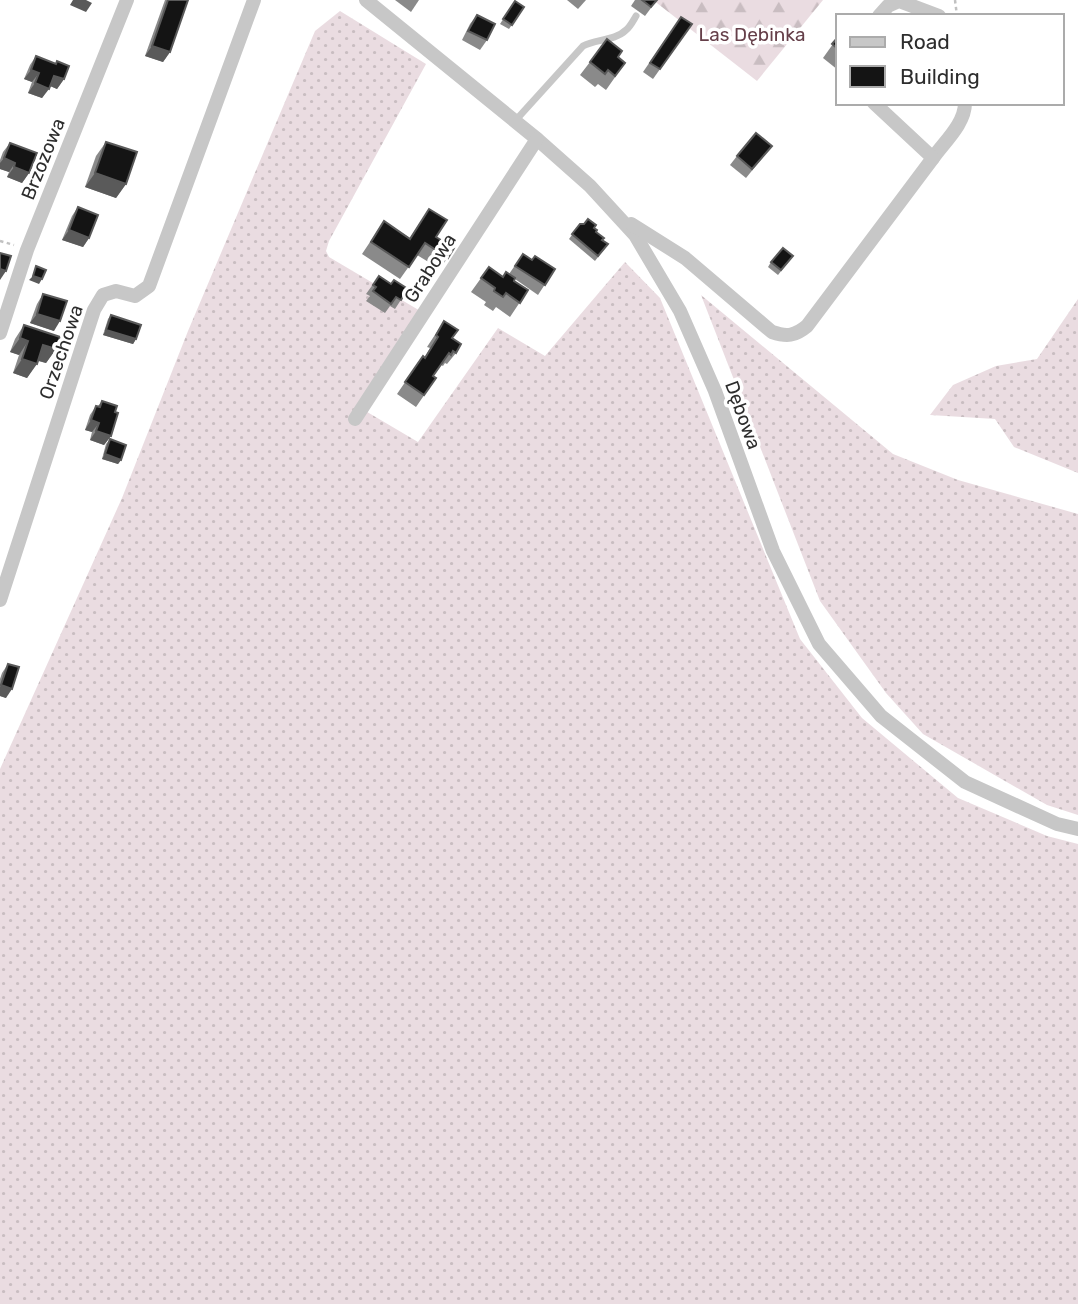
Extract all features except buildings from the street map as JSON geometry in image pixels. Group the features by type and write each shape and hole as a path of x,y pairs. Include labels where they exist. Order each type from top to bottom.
{"street":[{"name":"Brzozowa","path":"0,334 27,250 127,0"},
{"name":"Orzechowa","path":"0,600 94,310 103,295 116,291 135,296 149,286 254,0"},
{"name":"Dębowa","path":"366,0 537,139 590,186 635,235 680,311 715,391 773,551 819,644 881,716 965,782 1057,824 1078,829"},
{"path":"881,14 888,6 899,1 934,14"},
{"path":"876,105 933,158"},
{"path":"618,216 685,258 772,332 783,336 796,334 807,326 933,158 961,119 965,105"},
{"name":"Grabowa","path":"355,419 537,139"}],"lane":[{"path":"515,121 583,46 591,41 618,36 636,16"}],"green space":[{"name":"Las Dębinka","path":"653,0 823,0 757,81"},
{"path":"340,11 426,64 326,251 329,257 422,312 357,406 418,442 498,328 545,356 625,262 660,298 800,639 862,718 958,798 1047,836 1078,844 1078,1304 0,1304 0,769 122,498 188,331 315,31"},
{"path":"701,295 893,454 958,480 1078,514 1078,815 1047,805 923,734 886,693 820,601"},
{"path":"1078,299 1078,473 1014,447 995,419 930,415 953,385 996,366 1037,359"}]}
